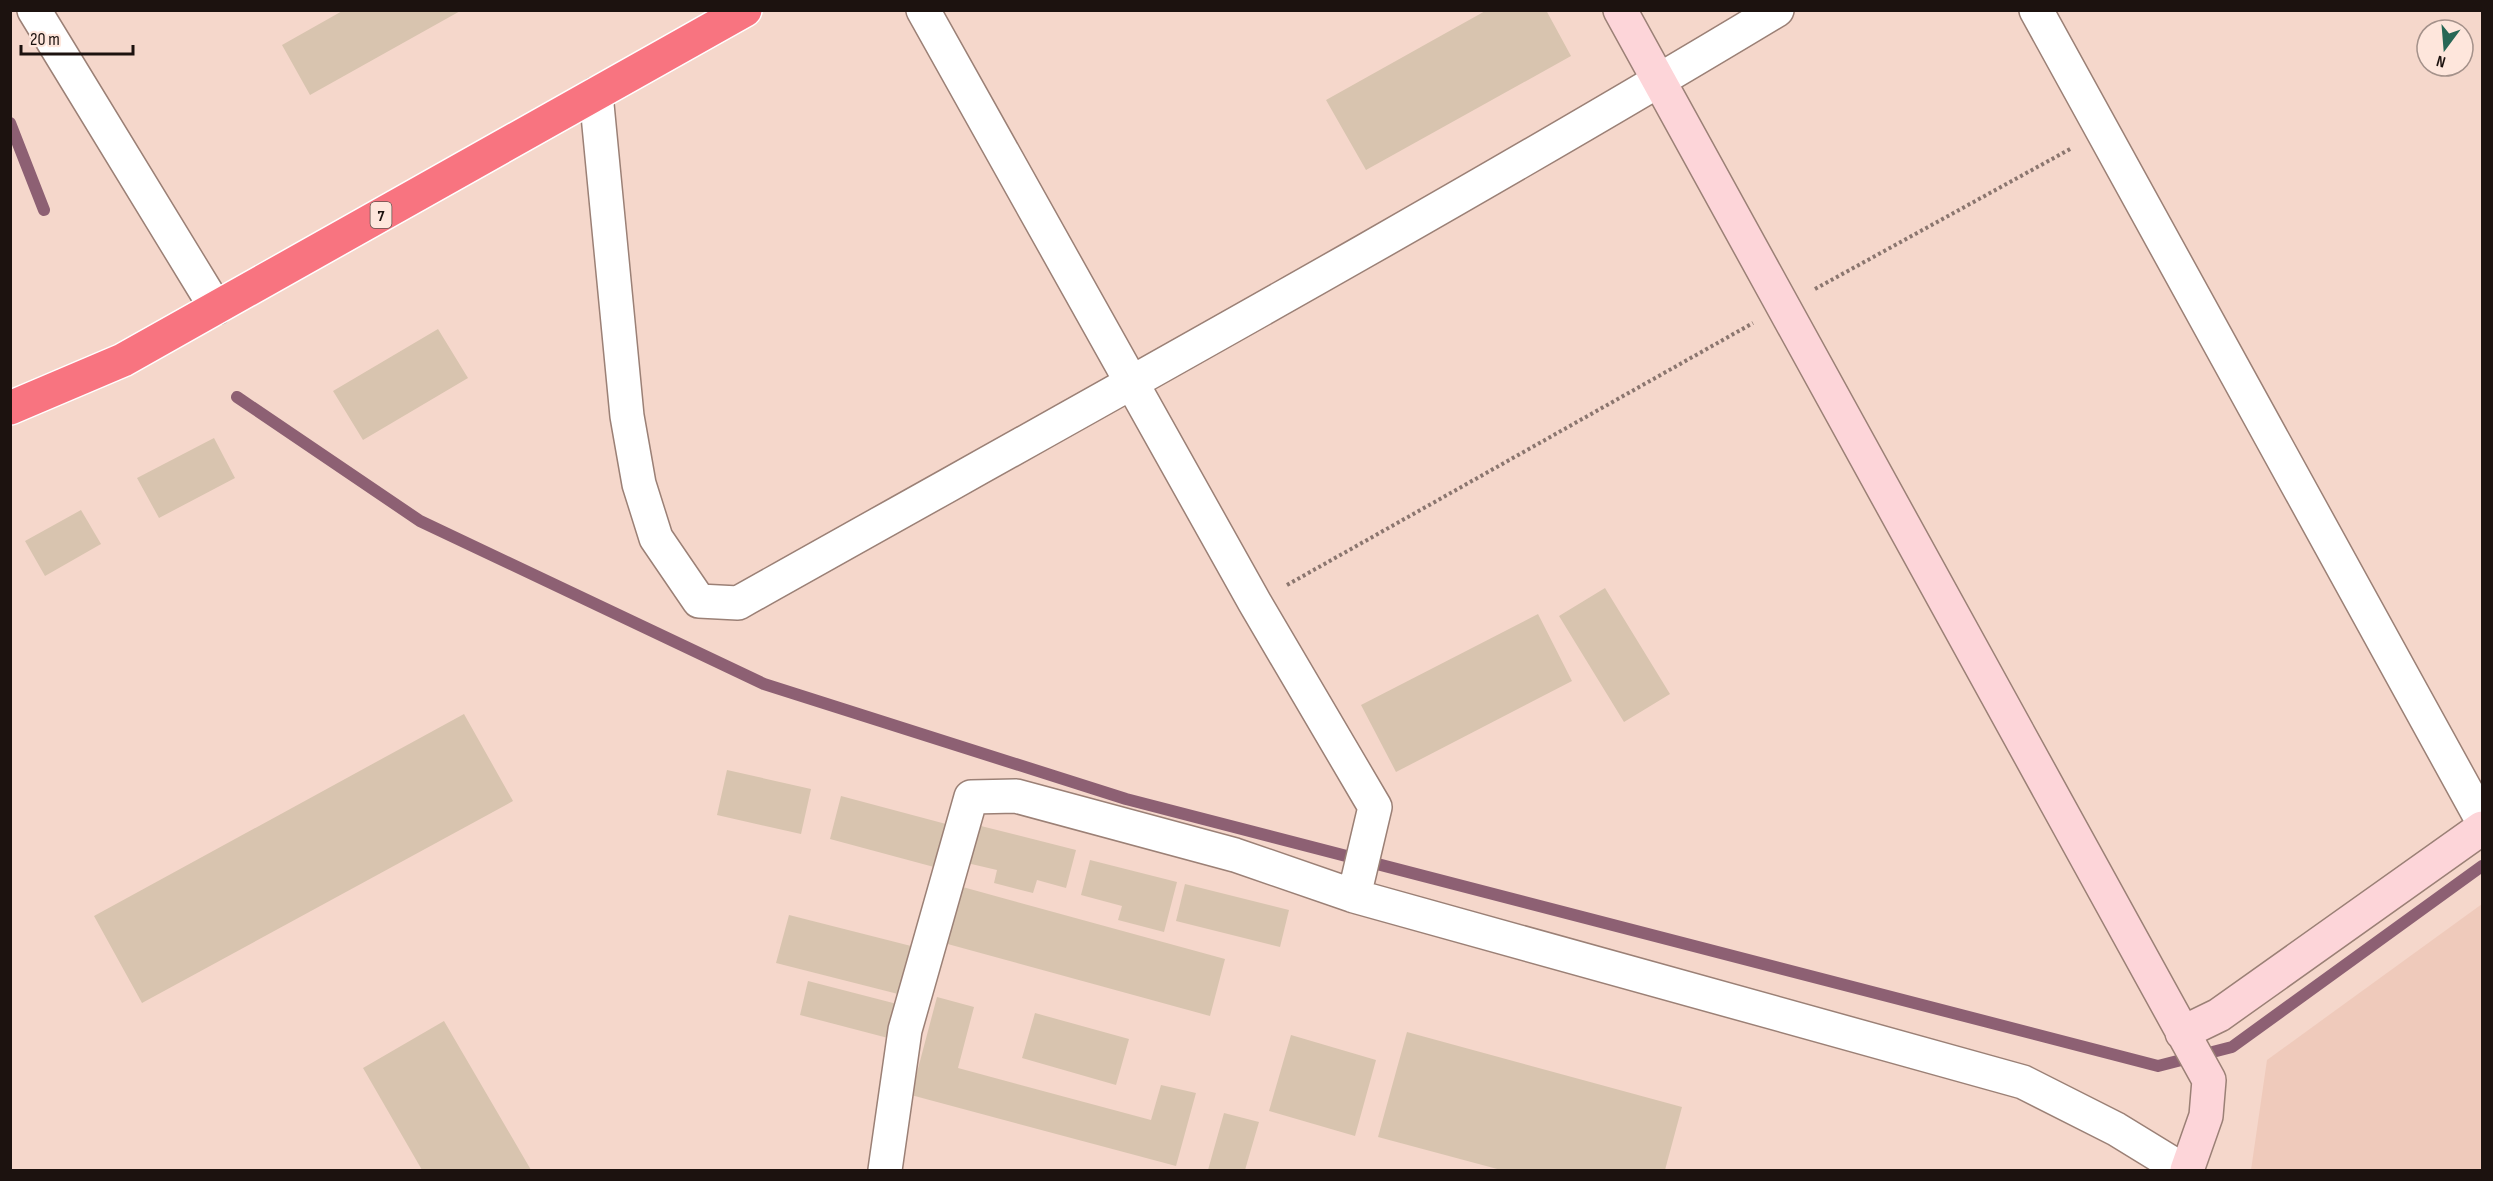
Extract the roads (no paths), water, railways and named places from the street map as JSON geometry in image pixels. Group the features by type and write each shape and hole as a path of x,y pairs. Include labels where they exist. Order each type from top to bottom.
{"highway":[{"name":"7","path":"10,408 123,360 745,10"}],"street":[{"path":"34,10 216,308"},
{"path":"923,10 1133,381 1255,603 1375,807 1354,896"},
{"path":"885,1170 905,1030 971,797 1016,796 1235,855 1354,896 2023,1082 2116,1129 2185,1170 2206,1116 2209,1080 1781,307 1620,10"},
{"path":"596,94 627,416 639,484 656,538 699,601 738,603 1659,81 1777,10"},
{"path":"2036,10 2482,820"},
{"path":"2185,1038 2482,828"}],"waterway":[{"path":"10,123 44,210"},
{"path":"237,397 420,521 764,684 1126,799 2158,1066 2232,1047 2482,866"}]}
